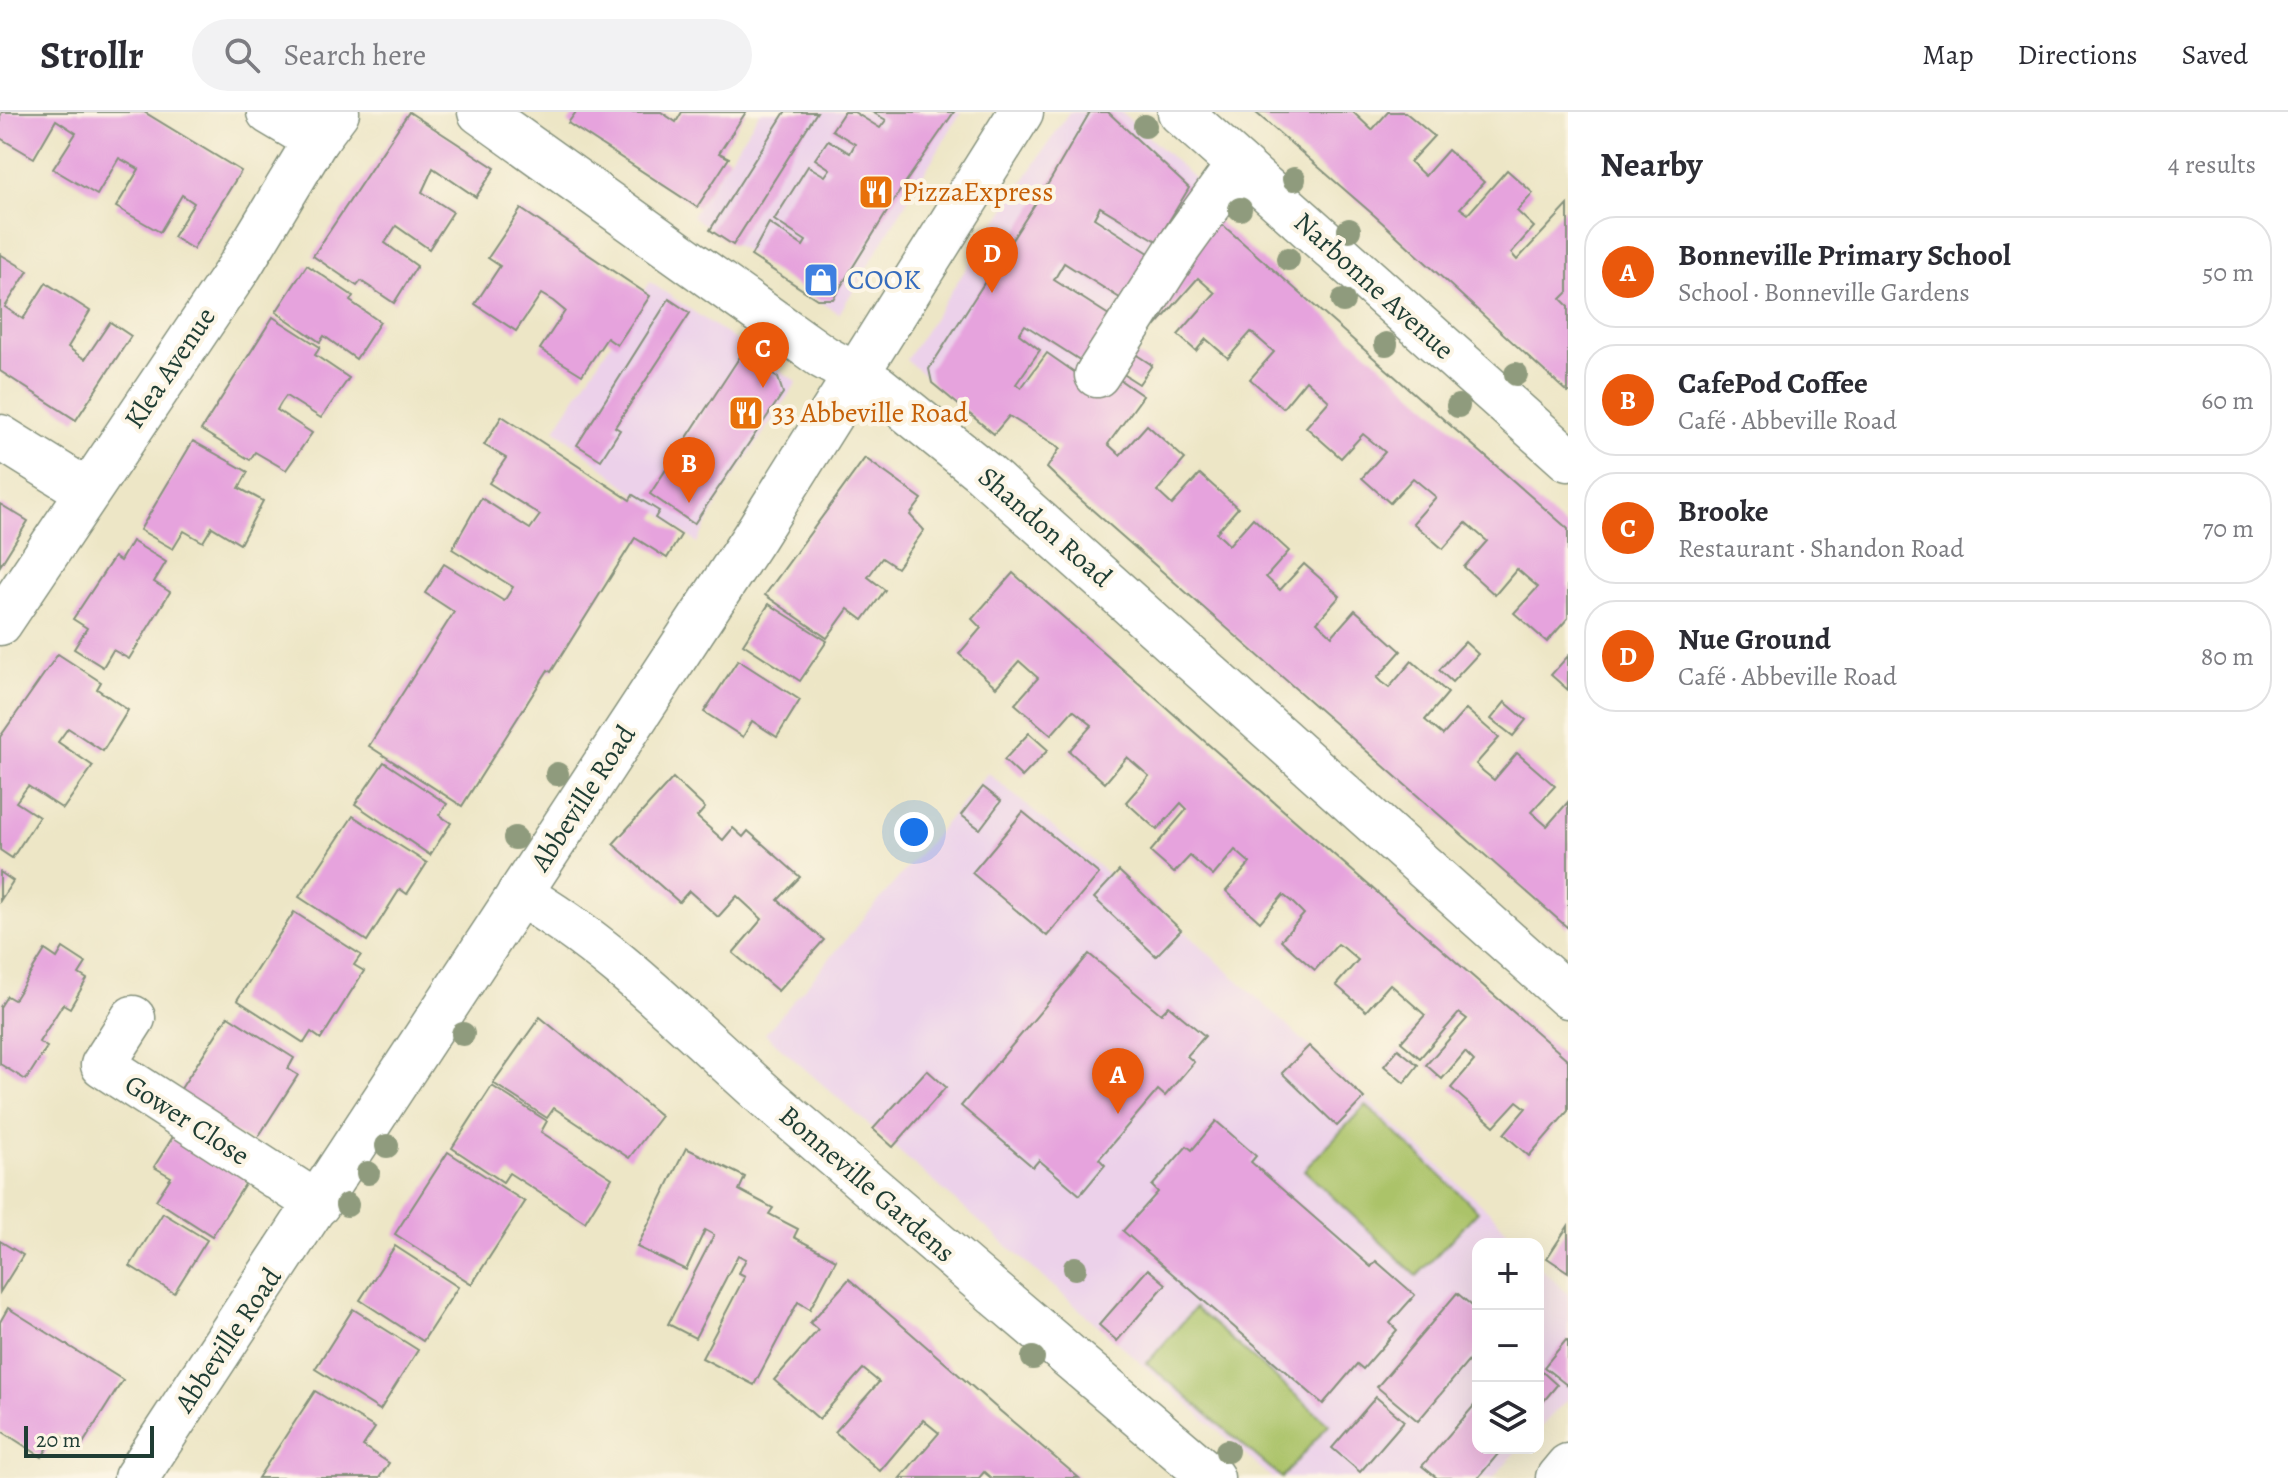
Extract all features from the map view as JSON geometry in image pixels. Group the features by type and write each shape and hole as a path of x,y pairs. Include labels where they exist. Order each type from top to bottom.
{"street":[{"path":"269,112 326,126"},
{"name":"Shandon Road","path":"480,112 823,357 857,374 944,439 1568,996"},
{"name":"Abbeville Road","path":"136,1478 754,537 1021,112"},
{"name":"Narbonne Avenue","path":"1180,112 1568,459"},
{"name":"Klea Avenue","path":"0,623 240,266 326,126"},
{"path":"1097,375 1179,247 1238,165"},
{"path":"0,437 87,491"},
{"name":"Bonneville Gardens","path":"519,894 540,906 618,965 814,1138 1212,1478"},
{"name":"Gower Close","path":"133,1018 103,1065 318,1204"},
{"path":"1558,1478 1568,1466"}],"shaded area":[{"path":"760,112 961,112 839,314 692,216"},
{"path":"1069,112 1121,112 1226,207 1099,389 1040,350 1020,378 1025,383 1009,416 994,434 906,360"},
{"path":"650,282 797,382 723,494 697,543 555,429"},
{"path":"988,773 1112,877 1119,871 1495,1217 1513,1238 1472,1238 1472,1454 1514,1454 1493,1478 1272,1478 765,1034"},
{"path":"1544,1272 1568,1294 1568,1398 1544,1424"}],"green space":[{"path":"1366,1105 1478,1211 1417,1276 1304,1170"},
{"path":"1195,1308 1329,1424 1282,1478 1147,1363"}],"building":[{"path":"2,112 144,112 241,171 193,249 173,237 194,203 182,195 160,232 116,207 139,169 119,158 97,195 53,169 76,133 56,120 34,158 0,138"},
{"path":"409,112 495,168 476,197 433,168 422,192 453,212 429,249 396,226 385,243 417,266 394,303 361,281 357,286 313,256"},
{"path":"576,112 661,112 676,122 682,112 746,112 719,153 729,158 697,207 568,123"},
{"path":"785,112 817,112 733,245 710,230"},
{"path":"844,112 854,112 880,128 886,120 872,112 954,112 903,186 833,299 817,299 751,256 769,223 803,246 806,241 774,220 808,166 825,176 830,169 815,159 828,140 850,153 855,144 832,130"},
{"path":"1090,112 1108,112 1189,188 1157,241 1100,207 1094,218 1163,262 1134,307 1064,263 1054,280 1123,324 1094,369 1025,325 1019,334 1040,350 1016,384 1021,388 1047,353 1099,389 1110,373 1143,396 1108,444 1120,455 1147,425 1185,459 1157,491 1172,505 1200,474 1238,508 1216,533 1229,545 1253,518 1289,551 1266,577 1280,590 1304,564 1340,596 1317,622 1332,636 1355,610 1401,651 1377,678 1381,682 1389,688 1412,661 1448,693 1425,720 1443,735 1466,709 1499,738 1476,764 1483,771 1494,780 1517,753 1555,786 1531,812 1547,826 1568,802 1568,928 1073,493 1047,468 1060,448 1009,416 994,434 932,383 929,369 1051,179"},
{"path":"1255,112 1353,112 1372,130 1388,112 1405,112 1434,136 1410,162 1425,176 1448,150 1484,182 1460,208 1468,214 1507,170 1533,193 1517,211 1534,227 1511,253 1517,260 1568,205 1568,292 1561,299 1568,306 1568,393 1375,216"},
{"path":"521,209 650,296 617,345 607,338 582,375 540,349 565,311 553,301 541,294 516,331 475,304 500,266 488,258"},
{"path":"1217,220 1568,529 1568,618 1547,642 1514,613 1538,587 1517,569 1495,595 1464,567 1487,541 1466,523 1443,549 1413,523 1436,497 1413,478 1390,503 1362,478 1385,452 1363,434 1341,458 1306,427 1329,401 1306,380 1283,408 1250,379 1274,352 1251,332 1228,358 1206,339 1196,351 1178,335 1215,293 1198,278 1156,326 1143,312"},
{"path":"0,254 28,271 5,307 23,319 46,283 90,311 68,347 77,354 85,359 110,322 131,336 76,420 0,371"},
{"path":"307,265 353,296 350,301 380,322 356,359 324,336 320,342 276,312"},
{"path":"669,299 690,313 615,427 620,430 601,460 577,445"},
{"path":"273,317 320,347 315,355 349,378 321,418 286,396 281,403 277,410 312,433 286,470 255,452 250,460 201,430"},
{"path":"1126,348 1152,365 1139,384 1114,368"},
{"path":"741,355 778,378 783,393 694,524 650,494"},
{"path":"502,416 630,500 633,495 659,511 655,518 681,535 667,558 635,538 462,806 369,746 454,612 425,593 444,564 504,601 513,587 452,549 481,498 530,529 540,515 489,483 506,458 484,445"},
{"path":"193,441 248,472 239,488 263,501 240,544 212,527 203,542 184,531 173,549 140,530"},
{"path":"865,458 922,499 910,515 924,530 897,568 882,558 868,577 885,590 863,620 848,609 827,638 765,595"},
{"path":"0,504 28,521 0,566"},
{"path":"132,541 166,562 154,582 170,592 129,659 113,650 103,667 74,649 87,628 73,619 114,557 120,561"},
{"path":"1013,573 1568,1060 1568,1111 1529,1156 1504,1134 1526,1108 1517,1101 1494,1126 1451,1088 1474,1061 1465,1052 1442,1079 1426,1065 1467,1019 1459,1013 1420,1058 1401,1042 1425,1015 1390,984 1366,1011 1336,985 1358,960 1344,948 1338,944 1315,970 1295,953 1281,940 1304,914 1292,902 1283,895 1260,922 1226,891 1250,863 1235,850 1213,876 1190,856 1174,873 1150,852 1187,809 1181,803 1157,830 1126,802 1149,776 1127,757 1105,783 1069,751 1092,725 1073,710 1051,735 1015,704 1038,678 1019,661 996,687 959,654 981,628 972,619"},
{"path":"769,604 827,641 800,681 743,644"},
{"path":"1465,642 1478,654 1452,682 1439,670"},
{"path":"58,654 101,682 97,689 128,710 103,751 68,728 58,742 93,766 63,809 28,786 16,802 39,817 12,858 0,850 0,737"},
{"path":"1568,656 1568,690 1551,675"},
{"path":"738,660 800,700 777,737 752,721 743,737 704,712"},
{"path":"1505,702 1526,720 1513,736 1491,719"},
{"path":"1029,733 1048,750 1022,777 1004,760"},
{"path":"384,762 447,804 439,815 451,823 430,855 355,804"},
{"path":"673,778 705,808 697,817 723,840 733,828 743,837 748,831 800,877 778,900 824,940 778,991 733,953 762,919 737,896 718,917 689,891 679,902 613,844"},
{"path":"983,787 1001,801 980,829 961,815"},
{"path":"1023,812 1099,874 1047,936 972,873"},
{"path":"353,816 427,863 407,894 400,889 367,941 299,897"},
{"path":"1119,871 1181,930 1156,956 1094,898"},
{"path":"0,872 13,881 0,901"},
{"path":"294,912 361,955 354,965 364,971 321,1039 311,1032 304,1043 237,1000"},
{"path":"63,948 86,963 79,974 87,979 70,1008 63,1004 39,1042 47,1047 26,1080 0,1064 0,1007 7,996 14,1000 45,950 57,958"},
{"path":"1089,954 1161,1014 1169,1006 1205,1036 1187,1056 1194,1062 1165,1096 1158,1090 1099,1159 1105,1165 1080,1195 1039,1160 1033,1167 961,1106"},
{"path":"228,1016 294,1058 288,1069 298,1075 255,1142 171,1104"},
{"path":"540,1017 661,1116 629,1158 554,1108 547,1118 493,1083"},
{"path":"1309,1046 1364,1098 1337,1126 1282,1073"},
{"path":"1398,1049 1418,1065 1404,1083 1384,1066"},
{"path":"927,1070 946,1087 893,1147 873,1129"},
{"path":"492,1086 547,1121 541,1132 612,1178 585,1222 509,1173 503,1182 452,1148"},
{"path":"1216,1121 1256,1156 1251,1162 1371,1267 1376,1261 1415,1295 1390,1323 1397,1330 1363,1369 1357,1364 1323,1404 1123,1231 1158,1192 1152,1186 1187,1146 1192,1150"},
{"path":"176,1132 249,1178 212,1236 156,1200 171,1177 154,1167"},
{"path":"686,1148 745,1177 739,1190 773,1208 769,1214 798,1229 794,1237 836,1260 810,1309 798,1302 754,1385 702,1358 745,1276 739,1273 746,1259 738,1255 695,1338 668,1324 714,1235 705,1230 686,1270 637,1247"},
{"path":"448,1152 525,1202 472,1284 395,1234"},
{"path":"163,1213 207,1240 174,1293 130,1266"},
{"path":"1568,1226 1568,1272 1547,1258"},
{"path":"0,1241 23,1255 0,1292"},
{"path":"395,1246 458,1287 423,1341 360,1300"},
{"path":"1148,1269 1166,1284 1117,1341 1099,1325"},
{"path":"849,1279 1079,1478 991,1478 984,1472 979,1478 900,1478 939,1433 923,1420 880,1471 835,1432 879,1382 863,1369 819,1419 774,1380 818,1330 810,1323"},
{"path":"1457,1293 1472,1306 1472,1357 1418,1421 1377,1387"},
{"path":"8,1308 123,1380 80,1448 57,1433 42,1457 0,1430 0,1322"},
{"path":"353,1309 418,1350 380,1410 315,1369"},
{"path":"1566,1340 1568,1341 1568,1386 1544,1367"},
{"path":"1544,1373 1557,1385 1544,1401"},
{"path":"315,1391 375,1428 363,1446 389,1463 379,1478 258,1478"},
{"path":"1376,1397 1404,1421 1360,1472 1332,1448"},
{"path":"1472,1408 1472,1454 1498,1454 1478,1478 1437,1478 1422,1466"}],"place":[{"name":"PizzaExpress","path":"876,192"},
{"name":"COOK","path":"821,280"},
{"name":"Nue Ground","path":"992,293"},
{"name":"Brooke","path":"763,388"},
{"name":"33 Abbeville Road","path":"746,413"},
{"name":"CafePod Coffee","path":"689,503"},
{"name":"Bonneville Primary School","path":"1118,1114"}]}
